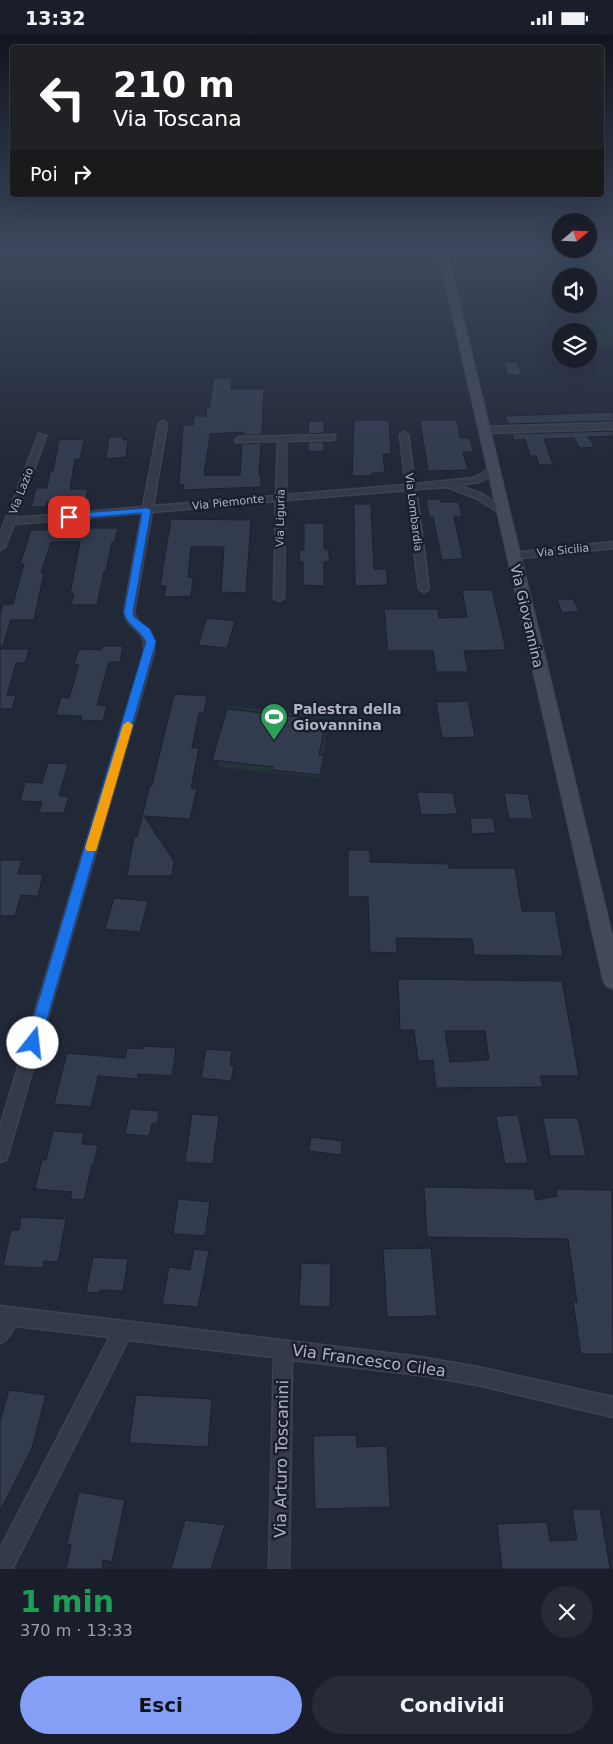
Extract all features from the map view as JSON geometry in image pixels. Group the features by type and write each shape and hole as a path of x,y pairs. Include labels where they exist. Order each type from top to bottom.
{"street":[{"name":"Via Giovannina","path":"459,323 609,952 613,980"},
{"path":"0,1155 150,652 151,638 146,631 132,621 129,612 163,424"},
{"path":"484,430 613,426"},
{"name":"Via Lazio","path":"0,547 42,435"},
{"name":"Via Lombardia","path":"404,435 424,589"},
{"path":"239,440 332,437"},
{"name":"Via Liguria","path":"279,598 282,439"},
{"name":"Via Piemonte","path":"10,521 446,484 469,481 483,477 493,471"},
{"name":"Via Piemonte","path":"469,481 497,488"},
{"name":"Via Piemonte","path":"446,484 469,491 503,511"},
{"name":"Via Piemonte","path":"469,491 485,492 497,488"},
{"name":"Via Sicilia","path":"513,555 613,545"},
{"name":"Via Francesco Cilea","path":"0,1334 5,1316 283,1349 420,1366 478,1376 613,1407"},
{"path":"1,1569 123,1331"},
{"name":"Via Arturo Toscanini","path":"279,1569 283,1349"}],"shaded area":[{"path":"579,323 613,323 613,345 597,346 597,323"},
{"name":"Palestra della Giovannina","path":"227,706 329,715 321,778 218,767"}],"building":[{"path":"504,362 518,362 521,375 507,375"},
{"path":"214,378 232,378 231,389 264,389 262,431 261,435 243,435 243,432 210,434 204,475 240,475 242,444 261,443 259,475 261,475 261,487 183,490 184,485 179,485 183,425 193,425 194,416 206,416"},
{"path":"613,412 613,421 508,424 505,416"},
{"path":"354,420 389,420 391,454 383,454 385,473 372,473 372,476 352,476"},
{"path":"420,420 457,420 460,438 470,438 473,452 463,452 468,470 428,471"},
{"path":"309,421 324,421 324,433 308,434"},
{"path":"613,431 613,436 588,437 595,447 580,448 574,438 544,439 553,465 539,465 536,456 530,456 525,439 514,440 512,434"},
{"path":"109,437 123,437 123,440 128,440 126,457 106,459"},
{"path":"84,439 80,459 75,459 70,489 88,489 85,502 47,502 46,507 31,507 36,488 47,488 50,471 53,471 59,440"},
{"path":"308,442 324,442 324,452 308,451"},
{"path":"426,499 440,499 440,502 459,502 462,517 454,517 463,559 442,560 433,517 429,517"},
{"path":"354,504 371,504 374,569 386,569 388,585 355,586"},
{"path":"171,519 251,520 246,593 221,592 224,547 191,547 188,577 193,577 191,596 164,597 166,586 160,586"},
{"path":"304,523 324,523 324,549 328,549 330,561 324,562 324,586 303,585 303,562 300,562 299,550 304,550"},
{"path":"71,528 118,528 115,542 112,542 106,571 104,571 97,605 71,605 74,594 70,594 80,542 51,542 41,573 44,573 34,620 11,620 3,646 0,646 0,614 3,604 13,604 24,564 20,564 31,530 71,530"},
{"path":"462,590 492,590 506,650 464,651 468,672 436,672 433,651 388,651 384,609 438,609 439,618 467,617"},
{"path":"557,599 573,599 579,611 562,613"},
{"path":"207,618 235,621 227,648 198,645"},
{"path":"102,646 123,646 120,662 109,662 97,705 107,706 103,721 80,720 82,716 56,715 61,697 69,698 79,665 74,665 79,649 101,650"},
{"path":"0,649 29,649 25,663 16,663 7,695 16,695 12,709 0,709"},
{"path":"174,694 207,696 204,713 199,713 192,748 199,748 191,788 197,788 190,819 144,816 174,861 172,876 127,876 134,837 137,837 150,785 152,785"},
{"path":"468,701 475,737 442,738 436,702"},
{"name":"Palestra della Giovannina","path":"227,709 326,720 319,755 324,756 320,775 272,770 273,767 212,760"},
{"path":"48,763 68,764 59,796 69,796 64,813 39,813 42,802 20,801 25,782 42,783"},
{"path":"417,792 453,793 457,814 421,815"},
{"path":"504,793 528,794 533,819 509,819"},
{"path":"470,818 493,818 496,833 472,834"},
{"path":"348,850 370,850 370,862 448,864 449,868 515,868 522,911 555,911 563,956 474,955 472,939 396,938 397,953 370,952 368,897 348,897"},
{"path":"0,860 22,860 18,874 43,874 38,896 21,895 15,916 0,916"},
{"path":"114,898 148,901 140,932 105,929"},
{"path":"398,979 562,981 579,1076 540,1076 543,1087 436,1088 433,1060 418,1061 414,1030 400,1030","holes":["445,1031 485,1031 489,1060 450,1062"]},
{"path":"144,1046 176,1048 172,1076 138,1074 138,1079 98,1076 91,1107 54,1104 67,1053 125,1058 127,1048 143,1049"},
{"path":"206,1049 232,1051 230,1065 234,1066 231,1081 201,1078"},
{"path":"130,1109 159,1111 157,1124 152,1124 149,1136 125,1134"},
{"path":"192,1114 219,1116 213,1164 185,1162"},
{"path":"518,1115 528,1163 505,1164 496,1116"},
{"path":"543,1118 578,1118 586,1156 550,1156"},
{"path":"53,1131 84,1133 82,1144 98,1145 84,1200 70,1199 72,1192 35,1189 42,1160 46,1160"},
{"path":"311,1137 342,1141 341,1155 309,1151"},
{"path":"424,1187 534,1189 536,1200 557,1196 556,1189 612,1190 613,1354 581,1354 573,1302 577,1302 568,1239 427,1237"},
{"path":"178,1199 210,1202 205,1236 173,1234"},
{"path":"21,1217 66,1219 58,1262 44,1261 43,1268 3,1266 11,1230 19,1230"},
{"path":"431,1248 437,1316 387,1317 383,1249"},
{"path":"194,1249 209,1251 198,1307 162,1304 169,1267 190,1270"},
{"path":"93,1257 128,1259 123,1291 100,1290 99,1293 86,1292"},
{"path":"301,1263 331,1264 330,1307 299,1306"},
{"path":"9,1390 46,1395 32,1448 0,1511 0,1421"},
{"path":"136,1395 212,1399 208,1447 129,1443"},
{"path":"356,1435 357,1447 387,1446 390,1507 315,1509 313,1436"},
{"path":"79,1492 125,1500 112,1562 103,1560 102,1569 66,1569 71,1545 67,1544"},
{"path":"572,1509 600,1509 610,1569 502,1569 497,1524 547,1522 550,1541 577,1540"},
{"path":"185,1520 225,1525 211,1569 171,1569"}],"slow traffic":[{"path":"91,848 128,725"}],"place":[{"name":"Palestra della Giovannina","path":"274,741"}],"route":[{"path":"33,1043 150,652 151,642 151,638 146,631 136,625 129,615 147,510 69,517"}]}
